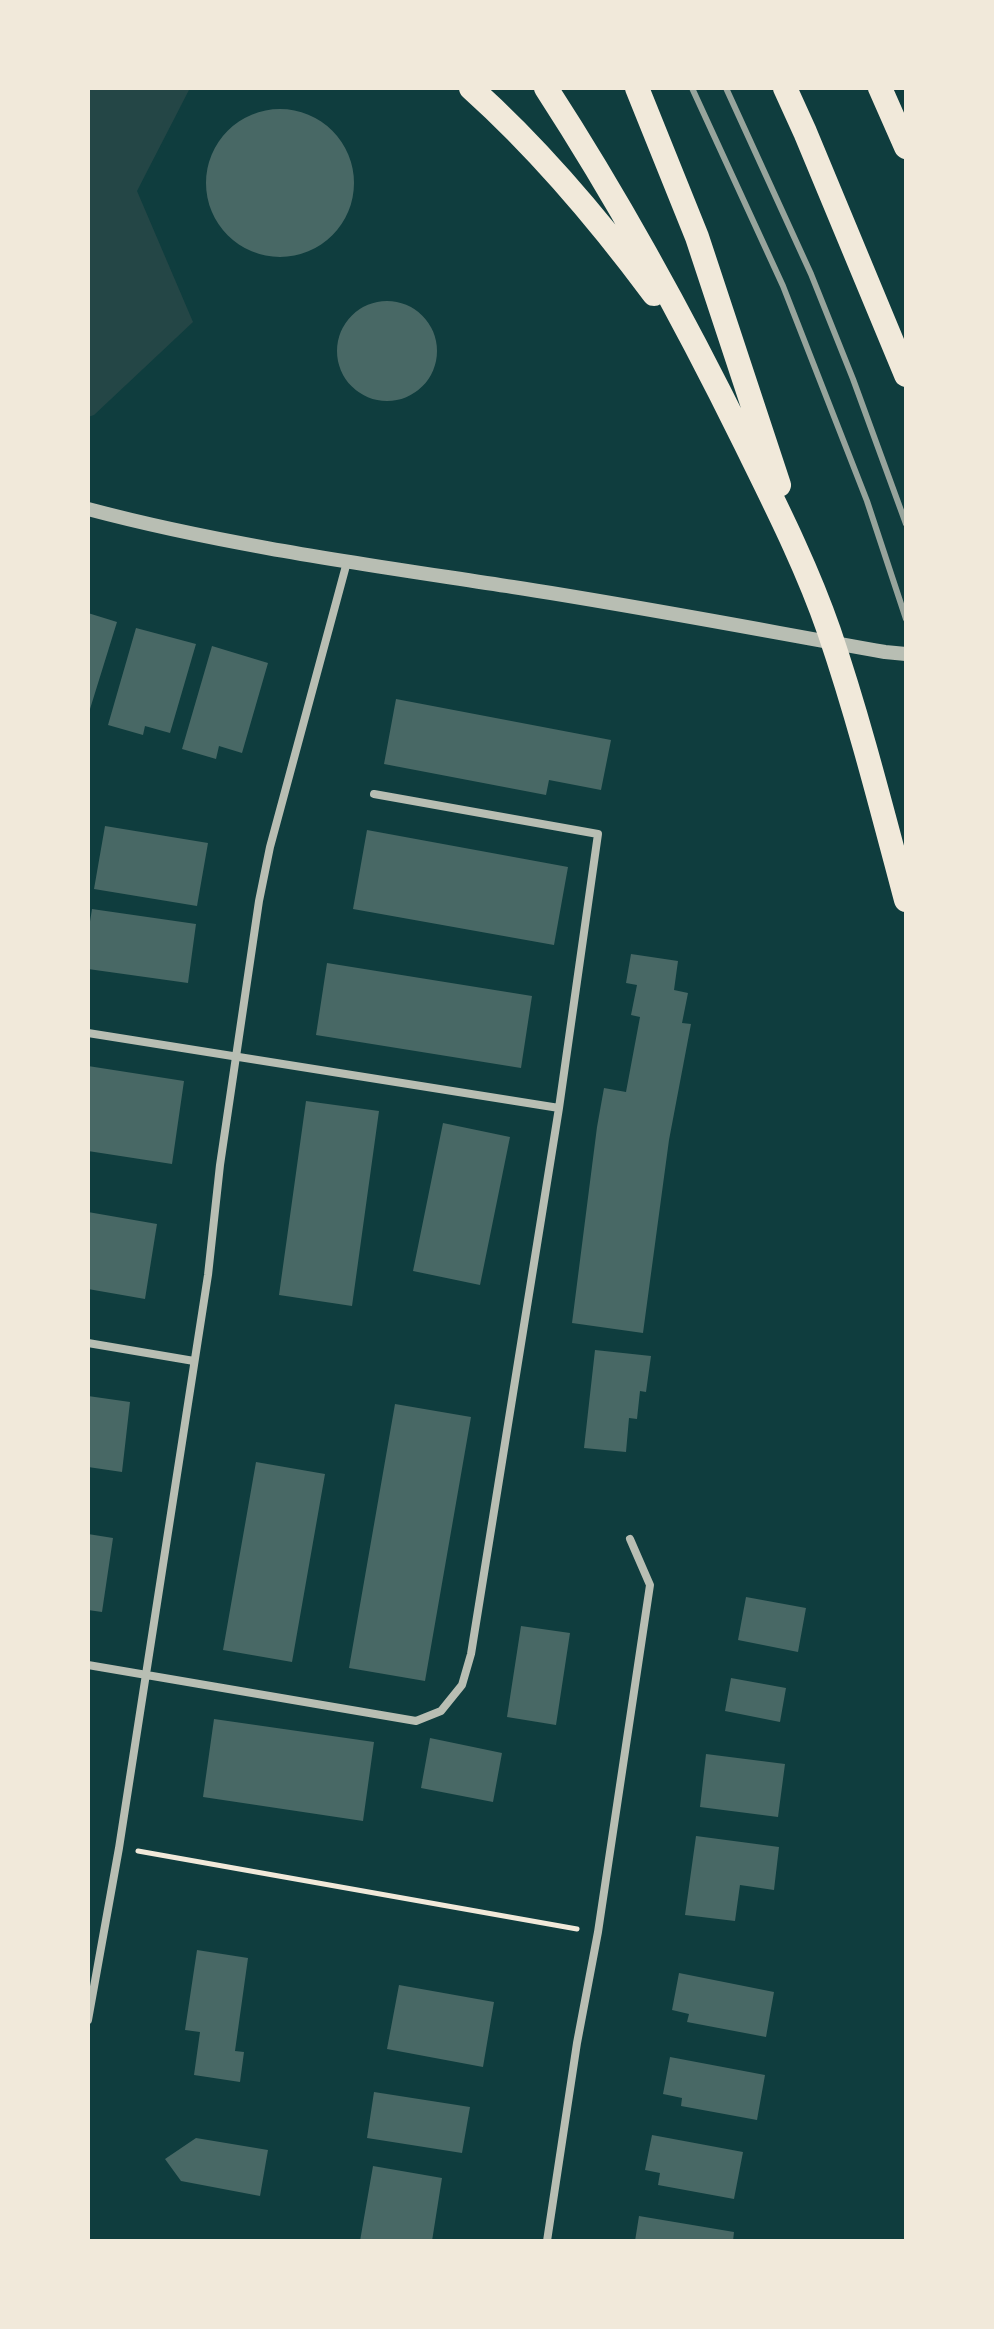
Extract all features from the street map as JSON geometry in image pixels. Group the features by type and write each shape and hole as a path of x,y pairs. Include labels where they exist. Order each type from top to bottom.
{"highway":[{"path":"471,88 516,129 577,197 642,278 713,377"},
{"path":"546,88 585,148 713,377 780,505"},
{"path":"637,88 697,237 780,505 828,630 867,756 906,900"},
{"path":"785,88 906,375"},
{"path":"880,88 906,147"},
{"path":"899,88 906,110"}],"street":[{"path":"88,509 172,529 347,562 515,587 906,654"},
{"path":"88,2020 119,1848 208,1275 259,901 270,847 347,562"},
{"path":"88,1665 416,1721 441,1711 462,1685 471,1654 559,1108 598,834 374,794"},
{"path":"88,1033 559,1108"},
{"path":"88,1343 194,1361"},
{"path":"547,2241 577,2043 598,1932 650,1585 630,1539"}],"path":[{"path":"119,1848 598,1932"}],"shaded area":[{"path":"88,88 190,88 137,191 193,322 94,415 88,417"}],"building":[{"path":"280,109 308,115 332,131 348,155 354,183 348,211 332,235 308,251 280,257 252,251 228,235 212,211 206,183 212,155 228,131 252,115"},
{"path":"387,301 406,305 422,316 433,332 437,351 433,370 422,386 406,397 387,401 368,397 352,386 341,370 337,351 341,332 352,316 368,305"},
{"path":"88,613 117,622 90,709 88,709"},
{"path":"136,628 196,644 170,733 145,726 143,735 108,725"},
{"path":"212,646 268,663 242,753 219,746 216,759 182,749"},
{"path":"396,699 611,740 601,790 549,780 546,795 384,764"},
{"path":"105,826 208,843 197,906 94,889"},
{"path":"367,830 568,867 554,945 353,909"},
{"path":"92,909 196,924 188,983 88,969"},
{"path":"631,954 678,961 674,990 688,993 682,1023 691,1024 669,1140 643,1333 572,1323 604,1088 626,1092 640,1017 631,1015 637,985 626,983"},
{"path":"327,963 532,996 521,1068 316,1035"},
{"path":"88,1066 184,1081 172,1164 88,1151"},
{"path":"306,1101 379,1111 352,1306 279,1295"},
{"path":"443,1123 510,1137 480,1285 413,1271"},
{"path":"88,1212 157,1224 145,1299 88,1289"},
{"path":"595,1350 651,1356 646,1392 640,1391 637,1419 629,1418 626,1452 584,1448"},
{"path":"88,1396 130,1402 122,1472 88,1467"},
{"path":"395,1404 471,1417 425,1681 349,1668"},
{"path":"256,1462 325,1474 292,1662 223,1650"},
{"path":"88,1534 113,1538 102,1612 88,1610"},
{"path":"746,1597 806,1608 798,1652 738,1640"},
{"path":"521,1626 570,1633 556,1725 507,1717"},
{"path":"731,1678 786,1688 780,1722 725,1711"},
{"path":"214,1719 374,1742 363,1821 203,1797"},
{"path":"430,1738 502,1753 493,1802 421,1788"},
{"path":"706,1754 785,1764 778,1817 700,1807"},
{"path":"696,1836 779,1847 774,1890 740,1885 735,1921 685,1915"},
{"path":"197,1950 248,1958 235,2051 244,2052 240,2082 194,2075 200,2032 185,2030"},
{"path":"679,1973 774,1992 766,2037 687,2022 689,2014 672,2010"},
{"path":"399,1985 494,2002 483,2067 387,2049"},
{"path":"670,2057 765,2075 757,2120 681,2106 682,2098 663,2094"},
{"path":"374,2092 470,2107 462,2153 367,2138"},
{"path":"652,2135 743,2152 734,2199 658,2185 660,2173 645,2170"},
{"path":"196,2138 268,2150 260,2196 181,2181 165,2159"},
{"path":"373,2166 442,2178 432,2241 360,2241"},
{"path":"639,2216 734,2232 733,2241 635,2241"}],"railway":[{"path":"692,88 783,286 867,501 906,619"},
{"path":"726,88 811,274 906,524"}]}
